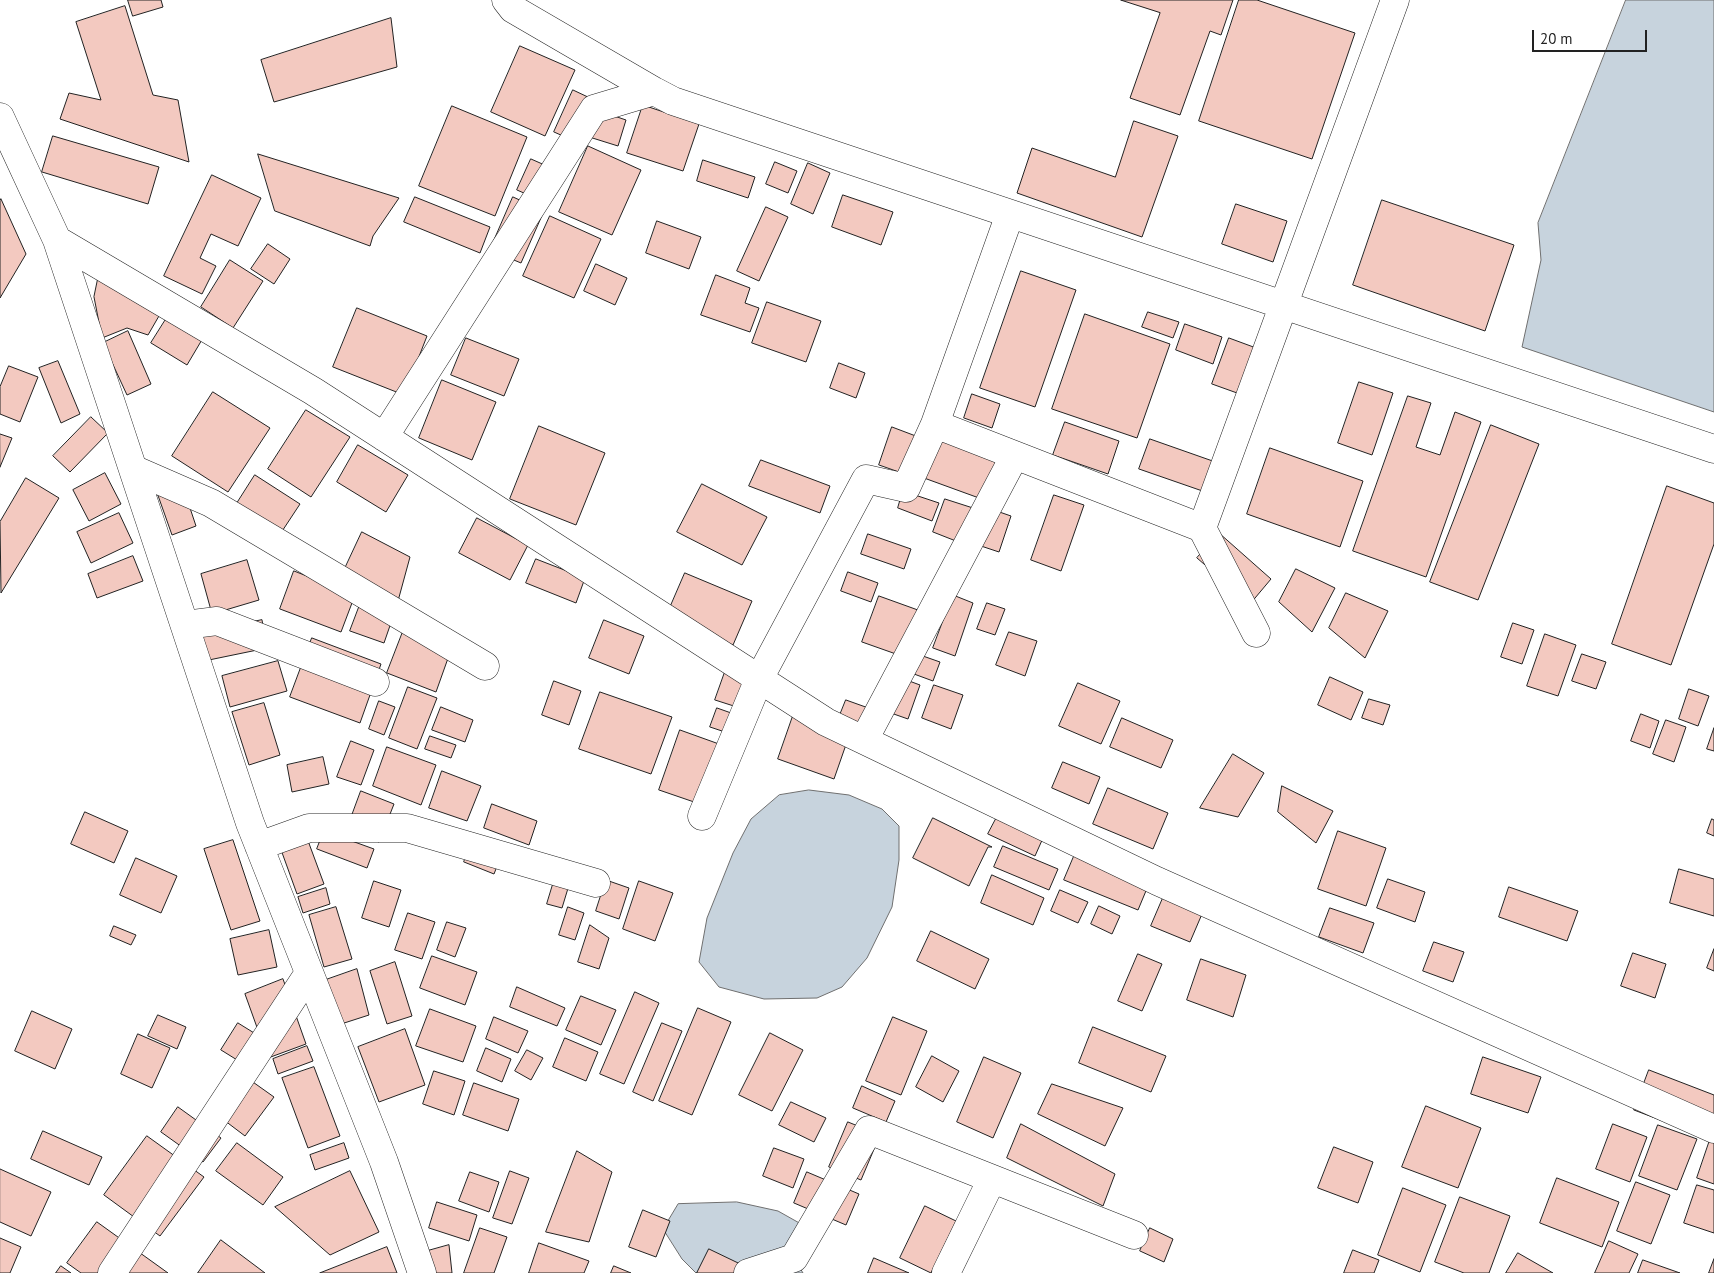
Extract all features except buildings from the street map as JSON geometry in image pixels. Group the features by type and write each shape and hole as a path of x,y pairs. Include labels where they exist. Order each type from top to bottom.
{"street":[{"path":"506,0 513,9 654,91 673,100 1714,449"},
{"path":"1202,528 1395,0"},
{"path":"384,437 594,109 654,91"},
{"path":"0,117 57,240 259,846 384,1162 422,1273"},
{"path":"702,816 760,679 866,479 906,488 935,424 1010,214"},
{"path":"57,240 313,391 826,722 1157,881 1714,1129"},
{"path":"935,424 1202,528 1256,633"},
{"path":"864,740 1015,455"},
{"path":"133,469 211,503 484,666"},
{"path":"184,625 217,621 375,682"},
{"path":"259,846 309,828 407,828 596,883"},
{"path":"112,1273 309,973"},
{"path":"748,1273 794,1258 869,1130 1134,1234"},
{"path":"946,1273 992,1179"}],"shaded area":[{"path":"1626,0 1714,0 1714,412 1522,347 1541,260 1538,223"},
{"path":"809,790 849,795 882,809 899,826 899,860 892,907 867,958 842,987 817,998 764,999 719,987 699,962 707,918 733,853 751,819 779,795"},
{"path":"737,1202 778,1211 810,1229 794,1258 803,1273 696,1273 682,1259 663,1229 678,1204"}]}
